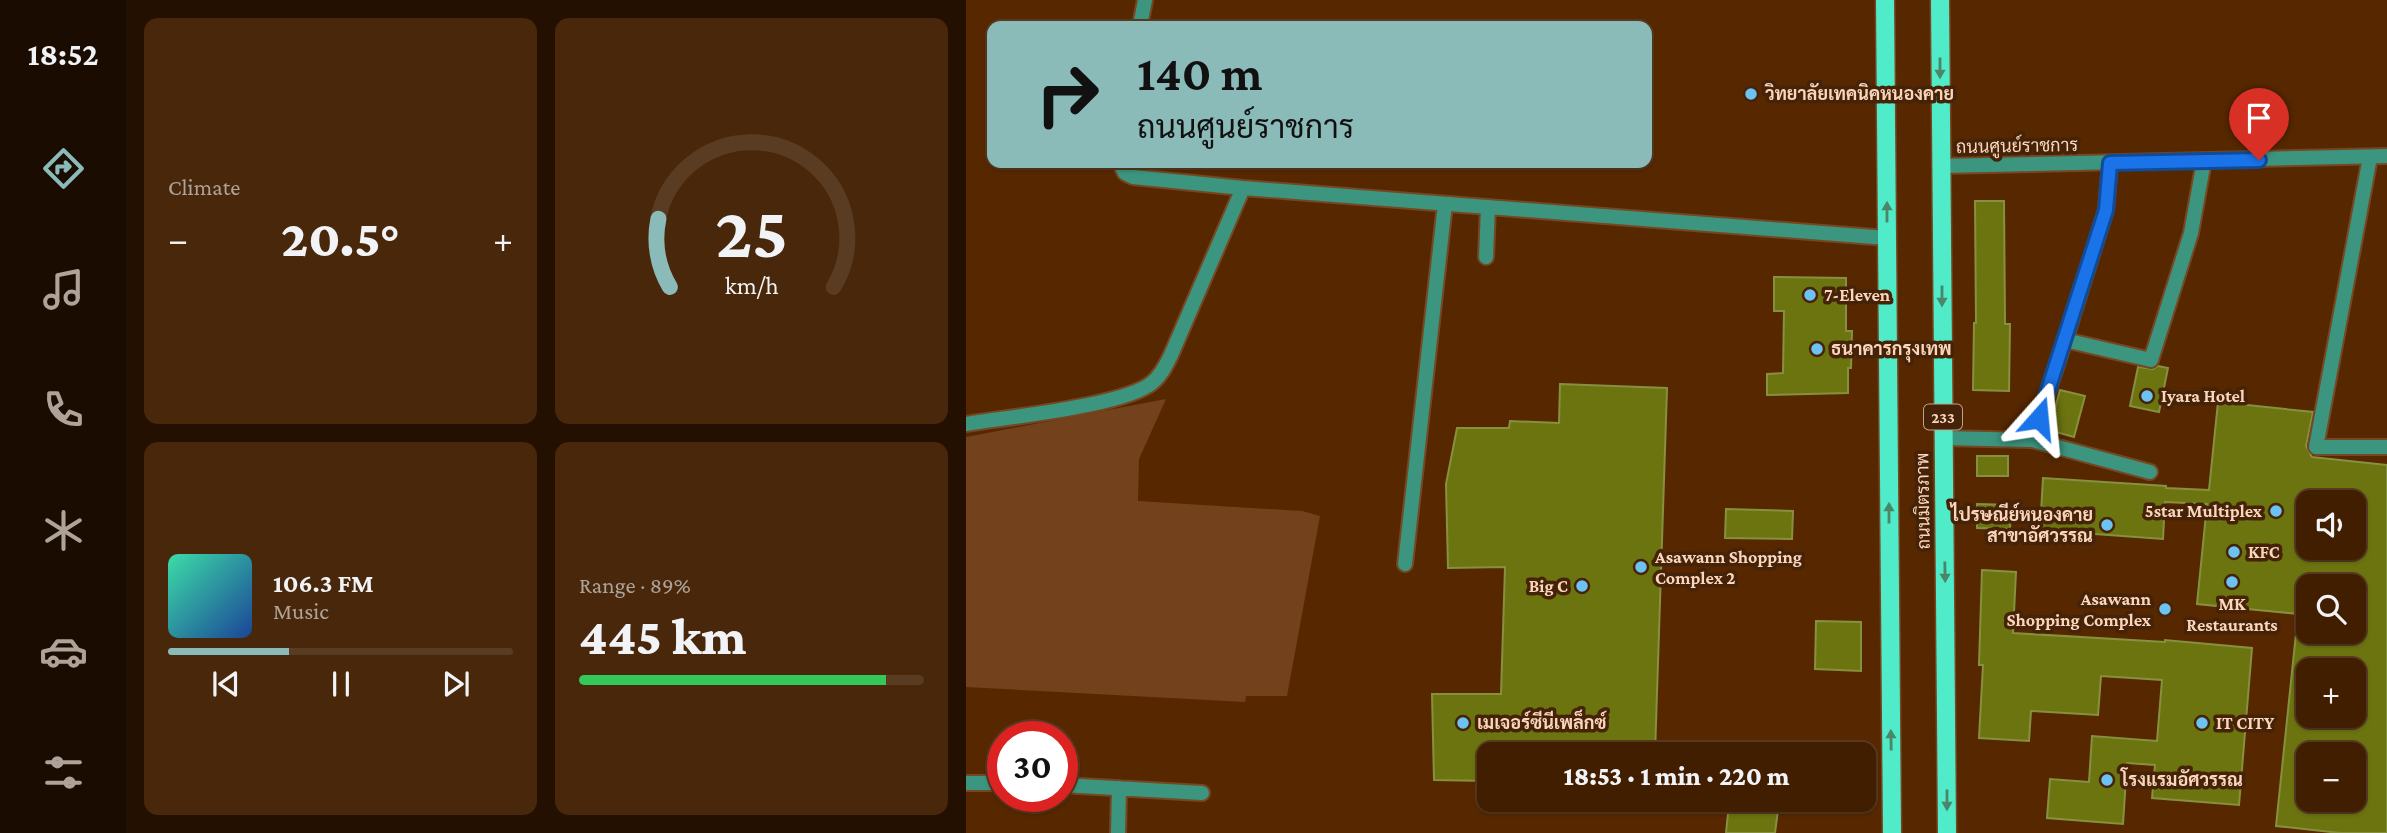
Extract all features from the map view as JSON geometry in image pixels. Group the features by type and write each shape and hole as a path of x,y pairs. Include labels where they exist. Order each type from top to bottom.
{"main road":[{"name":"ถนนมิตรภาพ","path":"1885,0 1892,833"},
{"name":"ถนนมิตรภาพ","path":"1940,0 1947,833"}],"street":[{"path":"1141,21 1144,0"},
{"name":"ถนนศูนย์ราชการ","path":"1941,166 2387,156"},
{"path":"2370,157 2316,447 2387,447"},
{"path":"2065,340 2151,360 2191,233 2204,162"},
{"path":"2032,440 2106,210 2110,163"},
{"path":"1122,168 1125,173 1133,177 1887,239"},
{"path":"966,424 1111,400 1152,383 1163,371 1171,355 1243,187"},
{"path":"1405,565 1445,204"},
{"path":"1486,257 1488,207"},
{"path":"1943,438 2032,440 2150,472"},
{"path":"966,783 987,783"},
{"path":"1078,786 1202,793"},
{"path":"1118,833 1119,788"}],"shaded area":[{"path":"1166,399 1139,459 1138,501 1302,511 1320,516 1287,696 1246,696 1245,702 966,687 966,437"}],"building":[{"path":"1975,201 2004,201 2005,324 2010,324 2009,391 1973,390 1976,323"},
{"path":"1774,277 1846,278 1846,331 1852,331 1848,393 1767,395 1767,374 1783,373 1784,311 1774,311"},
{"name":"Iyara Hotel","path":"2158,366 2168,368 2159,412 2130,406 2138,367 2153,369"},
{"name":"Big C","path":"1560,384 1667,388 1655,742 1477,742 1477,781 1434,780 1432,694 1501,694 1505,567 1448,568 1446,484 1457,428 1509,428 1510,421 1559,423"},
{"path":"2060,390 2085,396 2074,437 2049,430"},
{"path":"2218,402 2313,412 2306,446 2312,457 2387,465 2387,833 2340,833 2276,826 2296,633 2296,644 2366,644 2366,574 2296,574 2296,614 2197,604 2207,504 2165,502 2163,539 2040,530 2043,478 2209,490"},
{"path":"1977,456 2008,456 2008,476 1977,476"},
{"path":"1977,504 2011,505 2010,529 1977,528"},
{"path":"1726,509 1793,511 1792,539 1725,538"},
{"path":"1982,570 2016,572 2013,633 2165,640 2252,648 2239,805 2152,798 2155,765 2127,763 2123,824 2047,818 2050,779 2089,782 2092,736 2157,741 2162,680 2101,676 2098,715 2031,711 2029,741 1979,738 1983,665 1979,665"},
{"path":"1816,621 1861,622 1861,671 1815,669"},
{"path":"1728,812 1778,812 1775,833 1726,833"}],"place":[{"name":"วิทยาลัยเทคนิคหนองคาย","path":"1751,94"},
{"name":"7-Eleven","path":"1810,295"},
{"name":"ธนาคารกรุงเทพ","path":"1817,349"},
{"name":"Iyara Hotel","path":"2147,396"},
{"name":"5star Multiplex","path":"2276,511"},
{"name":"ไปรษณีย์หนองคาย สาขาอัศวรรณ","path":"2107,525"},
{"name":"KFC","path":"2234,552"},
{"name":"Asawann Shopping Complex 2","path":"1641,567"},
{"name":"MK Restaurants","path":"2232,582"},
{"name":"Big C","path":"1582,586"},
{"name":"Asawann Shopping Complex","path":"2165,609"},
{"name":"เมเจอร์ซีนีเพล็กซ์","path":"1463,723"},
{"name":"IT CITY","path":"2202,723"},
{"name":"โรงแรมอัศวรรณ","path":"2107,780"}],"route":[{"path":"2039,418 2106,210 2110,163 2259,160"}]}
